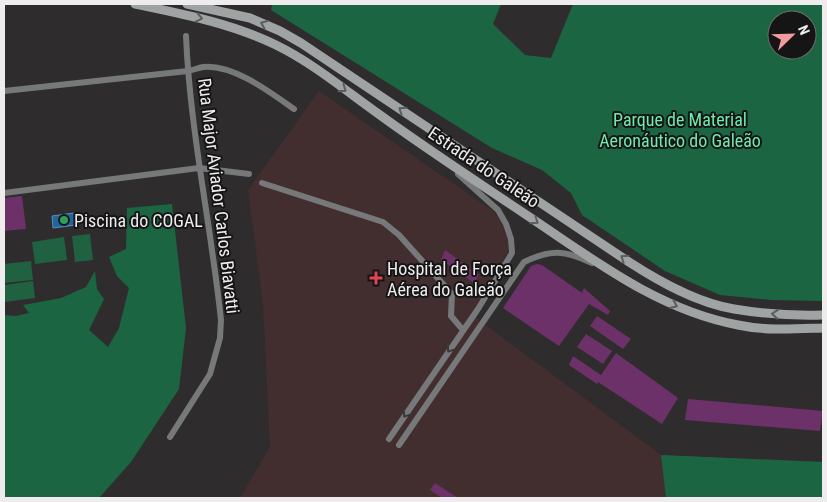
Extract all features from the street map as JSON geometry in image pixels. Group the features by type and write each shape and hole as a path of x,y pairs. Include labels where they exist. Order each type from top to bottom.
{"main road":[{"name":"Estrada do Galeão","path":"134,4 217,22 239,29 300,58 409,136 613,273 662,300 680,308 738,326 779,330 823,328"},
{"name":"Estrada do Galeão","path":"188,4 250,18 280,31 301,43 629,262 670,285 708,302 733,309 777,314 823,315"}],"street":[{"name":"Rua Major Aviador Carlos Biavatti","path":"170,438 210,374 220,338 221,320 199,168 186,36"},
{"path":"4,90 204,67 225,70 249,80 294,109"},
{"path":"389,439 463,330 512,253 512,239 498,210 471,184 409,136"},
{"path":"4,193 199,168 249,174"},
{"path":"262,183 383,222 399,235 452,294 451,316 463,330"},
{"path":"399,445 524,262 546,254 567,253 613,273"}],"shaded area":[{"name":"Hospital de Força Aérea do Galeão","path":"319,91 492,210 502,222 508,238 508,252 471,314 661,455 823,462 823,498 240,498 270,447 263,304 248,190"}],"green space":[{"name":"Parque de Material Aeronáutico do Galeão","path":"272,4 501,4 493,24 525,55 551,58 573,4 823,4 823,301 771,300 720,295 665,271 582,215 571,193 542,170 492,148 271,10"},
{"path":"172,204 186,328 179,389 131,462 99,498 4,498 4,315 16,316 29,313 23,305 61,298 86,287 95,271 97,289 104,299 89,330 108,347 119,328 129,288 117,276 109,257 126,249 127,208"},
{"path":"90,234 93,260 75,262 72,236"},
{"path":"64,237 67,260 35,264 32,242"},
{"path":"31,261 33,280 4,283 4,264"},
{"path":"33,281 35,298 4,302 4,285"},
{"path":"661,455 823,462 823,498 666,498"}],"water":[{"name":"Piscina do COGAL","path":"74,213 76,225 53,228 52,216"}],"building":[{"path":"22,196 26,229 4,231 4,198"},
{"path":"445,250 479,275 474,283 441,260"},
{"path":"542,265 582,293 584,288 610,311 608,315 589,304 559,346 503,308 531,266"},
{"path":"597,316 631,339 623,349 590,326"},
{"path":"586,334 612,351 603,364 577,347"},
{"path":"616,353 678,398 662,424 569,365 573,356 601,375"},
{"path":"688,399 823,411 820,431 685,420"},
{"path":"435,483 458,498 442,498 430,490"}],"place":[{"name":"Piscina do COGAL","path":"64,220"},
{"name":"Hospital de Força Aérea do Galeão","path":"376,278"}]}
